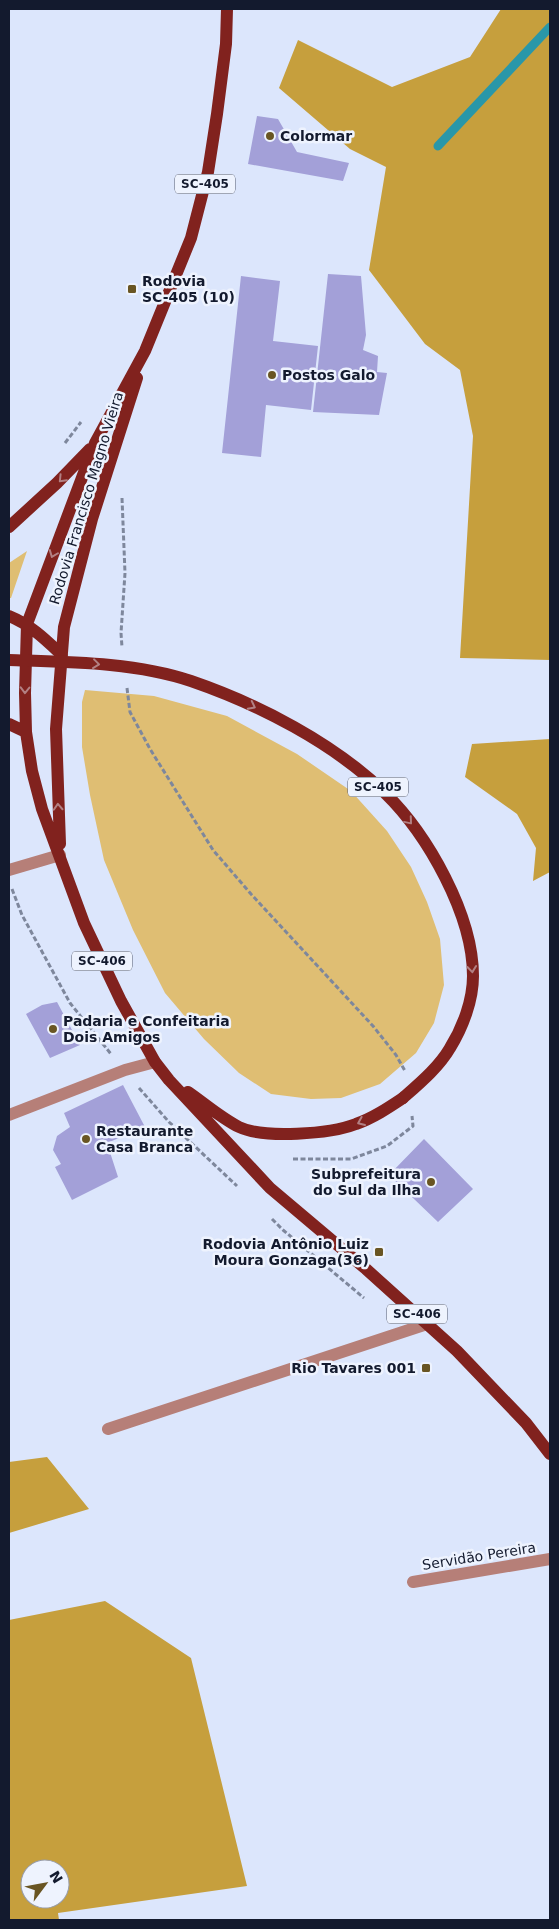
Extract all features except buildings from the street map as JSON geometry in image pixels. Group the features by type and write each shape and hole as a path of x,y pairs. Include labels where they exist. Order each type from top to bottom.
{"main road":[{"name":"Rodovia Francisco Magno Vieira","path":"60,855 56,729 64,627 92,519 145,351 191,238 208,172 226,44 227,9"},
{"name":"Rodovia Francisco Magno Vieira","path":"27,624 95,443 145,351"},
{"path":"9,526 57,484 95,443"},
{"path":"9,616 27,624 62,655"},
{"name":"SC-406","path":"27,624 26,732 37,790 84,924 121,1001 154,1062 270,1188 366,1269 457,1351 526,1423 550,1454"},
{"name":"SC-405","path":"9,660 86,663 140,670 189,681 245,702 296,728 341,757 385,793 418,832 448,882 466,927 473,976 468,1005 461,1028 449,1050 429,1074 403,1098 381,1112 356,1124 330,1131 305,1134 270,1133 240,1127 169,1080"},
{"path":"9,724 26,732"}],"lane":[{"path":"9,870 60,855"},
{"path":"9,1116 125,1070 154,1062"},
{"path":"108,1429 427,1324"},
{"name":"Servidão Pereira","path":"413,1582 550,1559"}],"path":[{"path":"122,496 125,573 121,633 123,651"},
{"path":"127,686 130,712 150,749 213,850 373,1026 396,1055 408,1075"},
{"path":"293,1159 352,1159 387,1146 413,1126 412,1109"}],"shaded area":[{"path":"501,9 550,9 550,660 460,658 473,436 460,370 425,344 369,270 386,167 350,149 279,88 298,40 392,87 470,57"},
{"path":"27,551 11,598 9,598 9,563"},
{"path":"85,690 154,696 227,716 297,754 351,791 387,831 411,867 427,902 440,939 444,985 434,1023 416,1053 380,1084 341,1098 311,1099 271,1094 239,1073 204,1039 165,993 133,930 104,860 82,747 82,702"},
{"path":"550,739 550,872 533,881 536,848 517,814 465,777 472,744"},
{"path":"47,1457 89,1509 9,1533 9,1462"},
{"path":"105,1601 191,1658 247,1886 58,1913 59,1920 9,1920 9,1620"}],"waterway":[{"path":"438,146 550,27"}],"place":[{"name":"Colormar","path":"270,136"},
{"name":"Rodovia SC-405 (10)","path":"132,289"},
{"name":"Postos Galo","path":"272,375"},
{"name":"Padaria e Confeitaria Dois Amigos","path":"53,1029"},
{"name":"Restaurante Casa Branca","path":"86,1139"},
{"name":"Subprefeitura do Sul da Ilha","path":"431,1182"},
{"name":"Rodovia Antônio Luiz Moura Gonzaga(36)","path":"379,1252"},
{"name":"Rio Tavares 001","path":"426,1368"}]}
